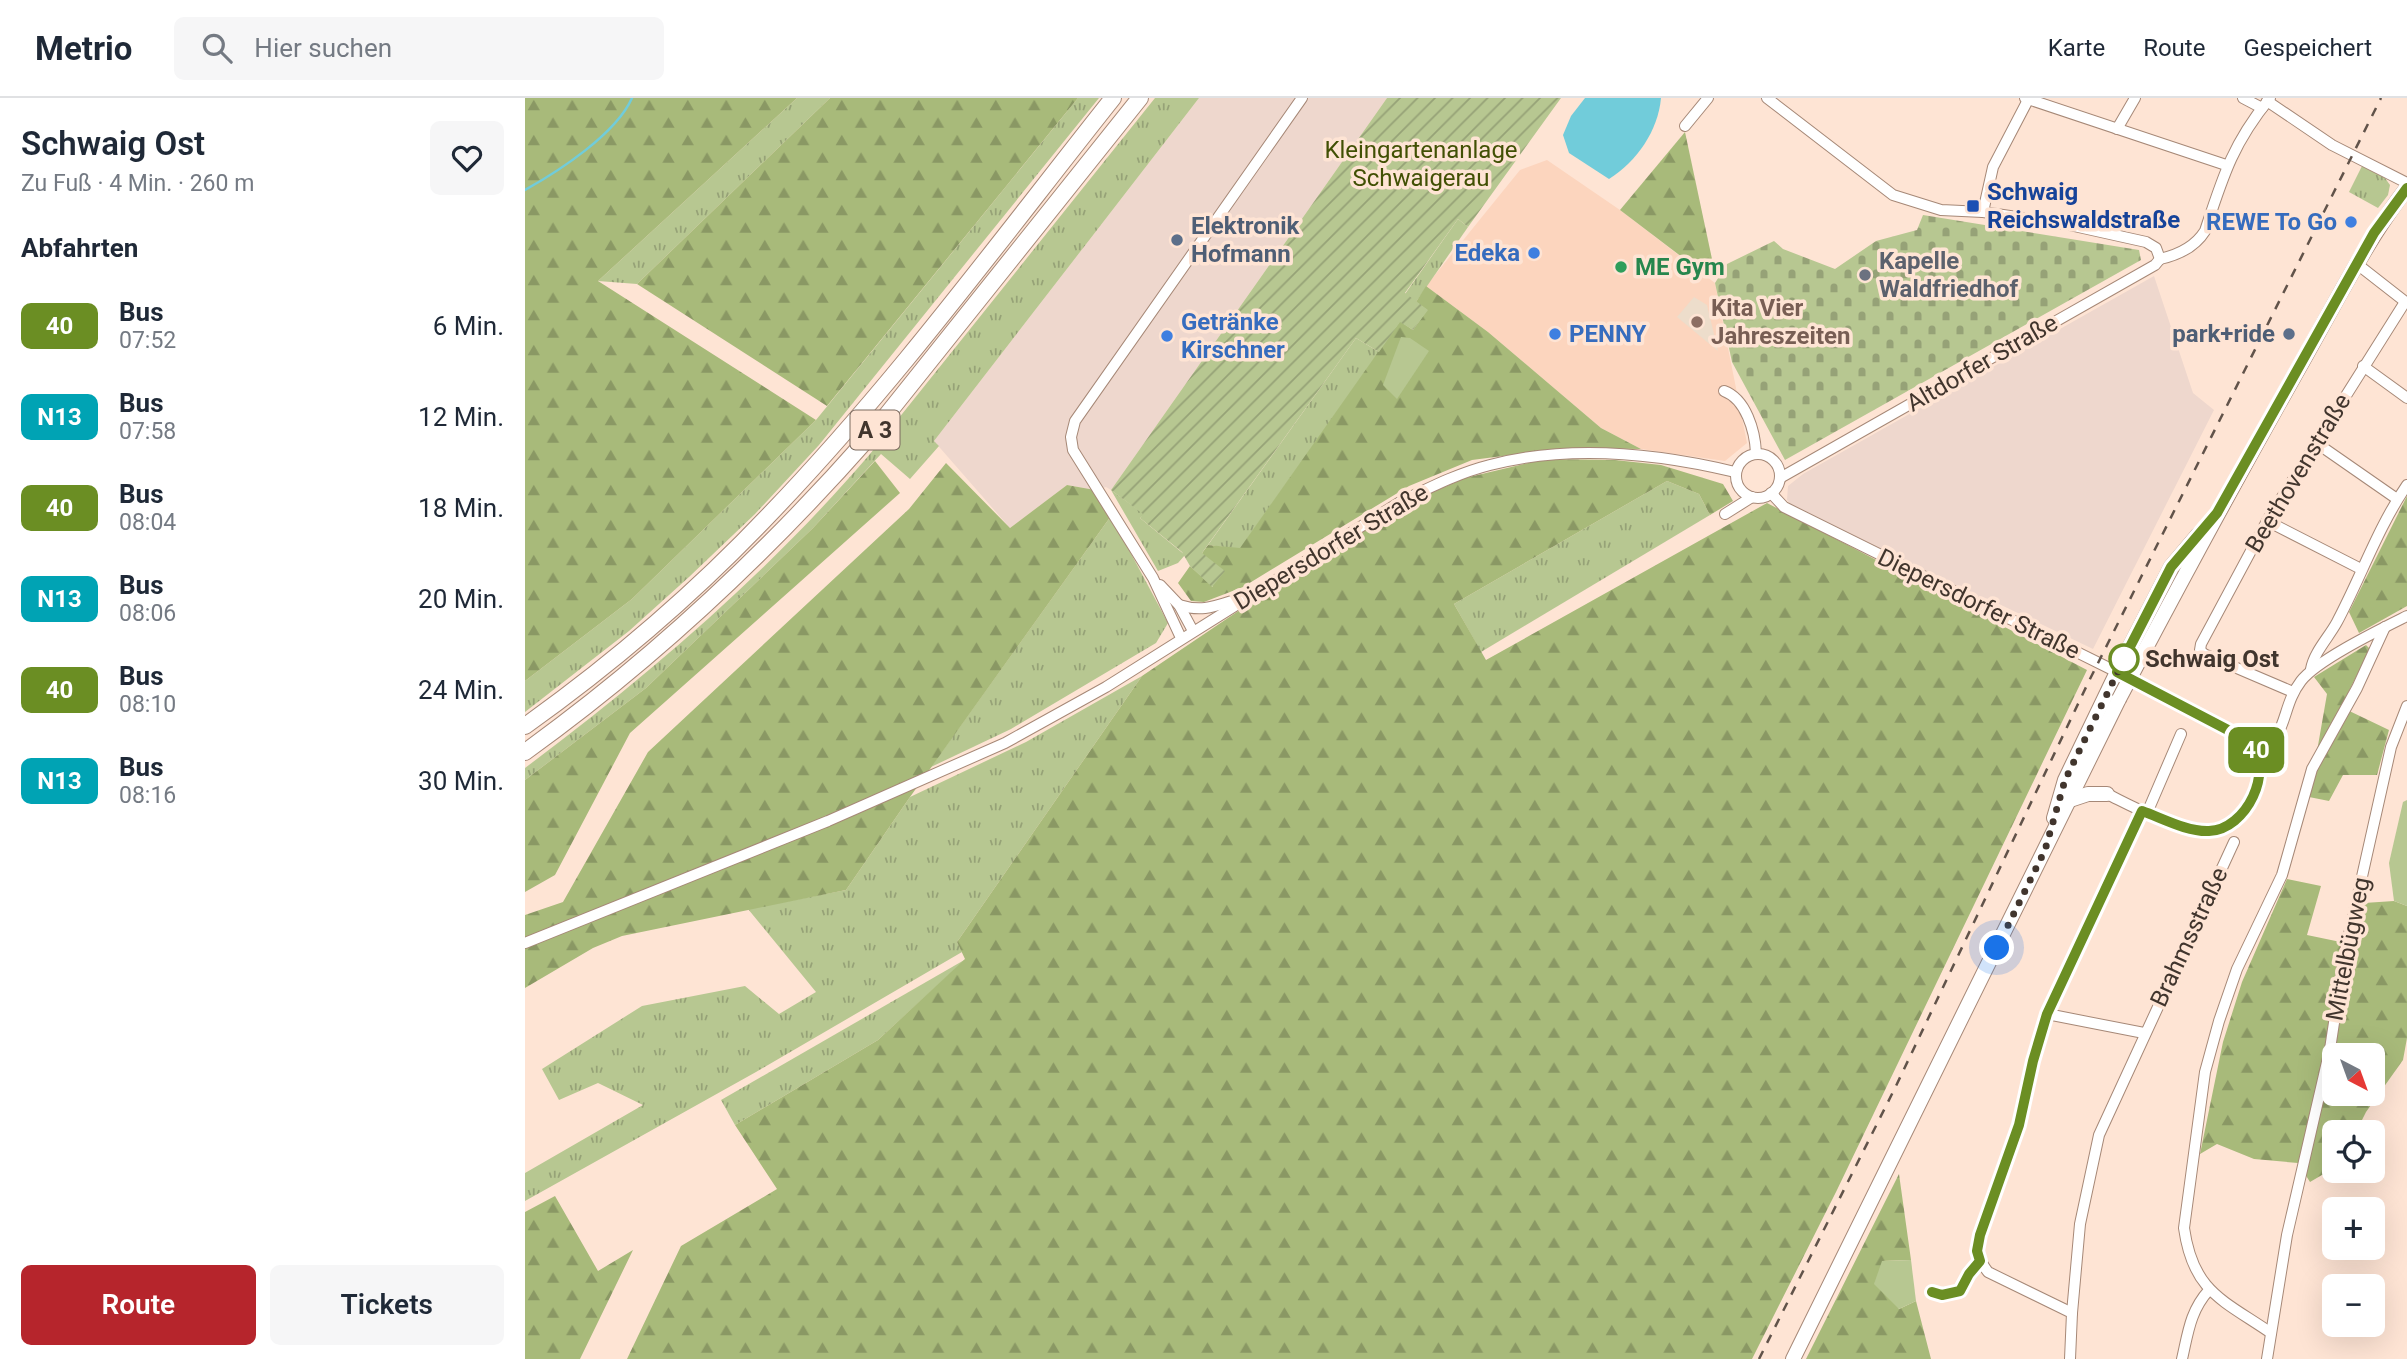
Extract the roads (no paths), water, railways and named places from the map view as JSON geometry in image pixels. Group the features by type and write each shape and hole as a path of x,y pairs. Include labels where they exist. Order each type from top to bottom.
{"highway":[{"name":"A 3","path":"525,726 659,620 770,515 870,403 1112,98"},
{"name":"A 3","path":"525,752 577,714 672,636 738,576 825,487 869,437 1140,98"}],"main road":[{"path":"1793,1359 2119,699 2217,513 2374,233 2407,186"},
{"path":"2045,850 2065,780 2117,672 2171,567 2217,513"},
{"path":"2086,767 2094,782 2107,794"},
{"path":"2070,800 2088,794 2107,794"}],"street":[{"path":"1181,638 1153,578 1073,450 1071,437 1075,421 1301,98"},
{"path":"1685,126 1709,98"},
{"path":"1767,98 1893,195 1941,210 1983,212 2065,224 2145,242 2156,248 2160,259"},
{"path":"1983,212 1993,167 2028,98 2226,165"},
{"path":"2117,129 2135,98"},
{"path":"2243,98 2266,102 2332,145 2407,186"},
{"name":"Altdorfer Straße","path":"1780,478 2155,265 2160,259 2187,249 2205,231 2226,165 2243,133 2266,102"},
{"path":"2357,264 2406,302"},
{"name":"Beethovenstraße","path":"2293,692 2200,650 2267,521 2406,302"},
{"path":"2363,366 2407,398"},
{"path":"1724,391 1730,393 1739,403 1751,424 1756,453"},
{"path":"2315,442 2397,499"},
{"name":"Diepersdorfer Straße","path":"525,943 828,821 972,758 1046,722 1400,502 1442,481 1489,465 1546,455 1586,452 1694,462 1735,472"},
{"path":"1776,463 1780,478 1771,494 1752,497 1725,514 1732,503 1737,485 1735,472 1742,459 1756,453 1764,454 1776,463 1803,465"},
{"path":"1737,485 1741,491 1752,497"},
{"path":"2311,669 2313,660 2339,619 2397,499 2407,485"},
{"name":"Diepersdorfer Straße","path":"1771,494 1784,507 2117,672 2249,741 2259,755"},
{"path":"2267,521 2361,569"},
{"path":"1153,578 1179,604 1192,631"},
{"path":"1179,604 1194,610 1251,595"},
{"path":"2107,794 2145,812 2200,831 2211,831 2231,824 2245,810 2259,780 2259,755 2275,741 2293,692 2311,669 2407,616"},
{"path":"2271,1334 2209,1290 2195,1271 2187,1253 2184,1228 2205,1072 2237,969 2282,875 2312,769 2357,688 2385,627"},
{"name":"Mittelbügweg","path":"2267,1359 2287,1235 2330,1049 2344,957 2388,757 2407,706"},
{"path":"2072,1313 1987,1272 1977,1251 2019,1125 2047,1014 2181,734"},
{"name":"Brahmsstraße","path":"2070,1359 2080,1224 2099,1135 2234,842"},
{"name":"Brahmsstraße","path":"2047,1014 2144,1033"},
{"path":"2182,1359 2191,1317 2209,1290"}],"water":[{"path":"1585,98 1661,98 1656,122 1644,144 1629,163 1609,179 1569,153 1563,135 1571,116"}],"waterway":[{"path":"525,190 570,162 600,138 624,112 632,98"}],"railway":[{"path":"1759,1359 1895,1088 2088,683 2381,98"}],"place":[{"name":"Schwaig Reichswaldstraße","path":"1973,206"},
{"name":"REWE To Go","path":"2351,222"},
{"name":"Elektronik Hofmann","path":"1177,240"},
{"name":"Edeka","path":"1534,253"},
{"name":"ME Gym","path":"1621,267"},
{"name":"Kapelle Waldfriedhof","path":"1865,275"},
{"name":"Kita Vier Jahreszeiten","path":"1697,322"},
{"name":"PENNY","path":"1555,334"},
{"name":"park+ride","path":"2289,334"},
{"name":"Getränke Kirschner","path":"1167,336"},
{"name":"Schwaig Ost","path":"2124,659"}],"park label":[{"name":"Kleingartenanlage Schwaigerau","path":"1421,164"}]}
